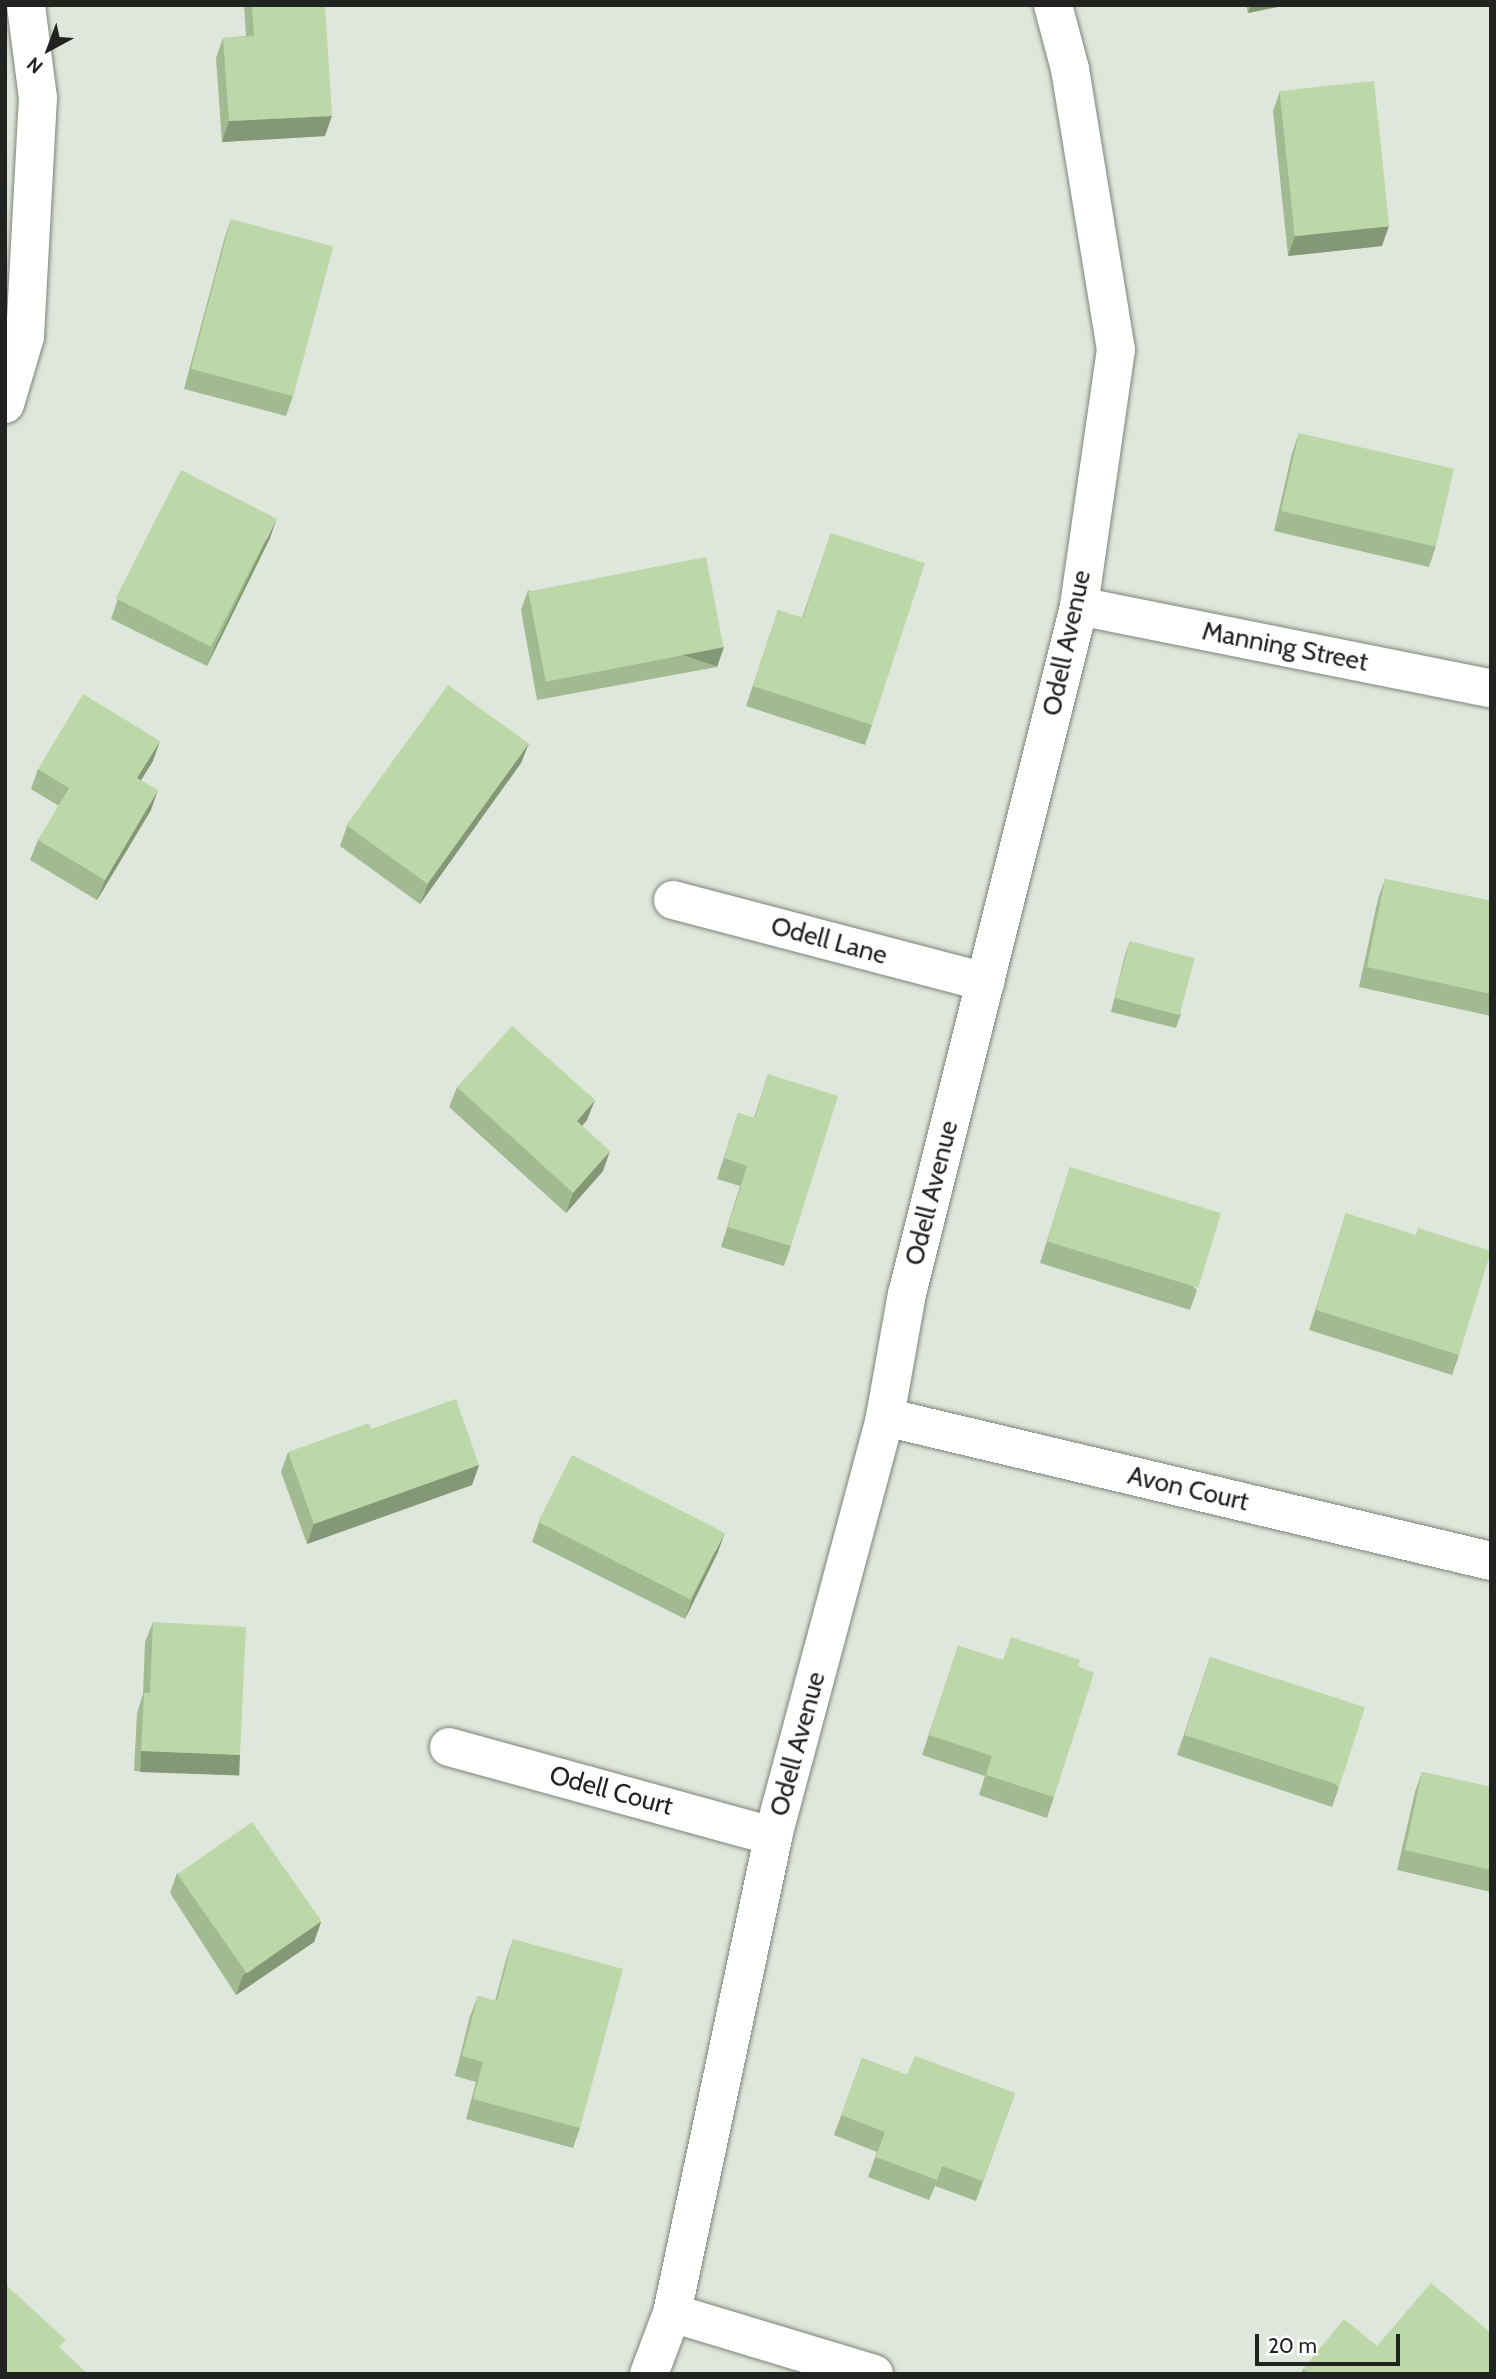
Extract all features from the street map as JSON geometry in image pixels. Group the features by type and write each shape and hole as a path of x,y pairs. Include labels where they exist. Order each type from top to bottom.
{"street":[{"path":"5,404 25,337 37,125 38,99 26,5"},
{"name":"Odell Avenue","path":"649,2374 672,2313 773,1836 885,1417 907,1294 1079,606 1116,350 1070,69 1053,5"},
{"name":"Manning Street","path":"1079,606 1491,688"},
{"name":"Odell Lane","path":"673,900 985,982"},
{"name":"Avon Court","path":"885,1417 1491,1561"},
{"name":"Odell Court","path":"449,1747 773,1836"},
{"path":"672,2313 874,2374"}],"building":[{"path":"252,5 325,5 332,116 229,121 223,38 254,36"},
{"path":"1374,81 1389,226 1295,236 1280,91"},
{"path":"231,219 333,246 293,396 191,369"},
{"path":"1299,433 1454,469 1436,547 1281,511"},
{"path":"181,470 276,519 211,647 116,598"},
{"path":"831,533 925,563 872,725 753,686 778,610 803,618"},
{"path":"706,557 724,647 546,682 528,592"},
{"path":"448,685 529,744 427,884 346,825"},
{"path":"83,694 160,741 137,778 158,790 105,880 38,840 69,788 38,769"},
{"path":"1385,879 1491,901 1491,994 1367,967"},
{"path":"1130,941 1195,958 1179,1015 1115,998"},
{"path":"512,1026 595,1100 577,1121 610,1151 573,1193 457,1087"},
{"path":"768,1074 838,1096 791,1246 728,1227 747,1166 724,1158 738,1113 755,1118"},
{"path":"1070,1167 1221,1213 1198,1288 1047,1242"},
{"path":"1346,1213 1416,1235 1418,1228 1491,1251 1459,1355 1316,1310"},
{"path":"456,1399 479,1465 314,1524 288,1452 369,1423 371,1429"},
{"path":"572,1455 724,1533 690,1599 538,1522"},
{"path":"153,1622 246,1627 240,1755 141,1751 144,1693 150,1693"},
{"path":"1011,1637 1080,1660 1078,1666 1094,1673 1054,1797 986,1775 992,1756 929,1735 958,1646 1003,1660"},
{"path":"1210,1657 1365,1707 1340,1785 1185,1735"},
{"path":"1422,1772 1491,1787 1491,1870 1405,1850"},
{"path":"252,1822 321,1921 247,1973 177,1874"},
{"path":"513,1939 623,1969 580,2128 473,2099 483,2062 462,2056 478,1996 497,2001"},
{"path":"915,2056 1015,2093 983,2181 942,2166 937,2180 876,2157 885,2132 841,2115 862,2058 907,2075"},
{"path":"1431,2283 1491,2333 1489,2374 1309,2374 1303,2369 1344,2319 1377,2346"},
{"path":"5,2284 66,2340 59,2347 88,2374 5,2374"}]}
